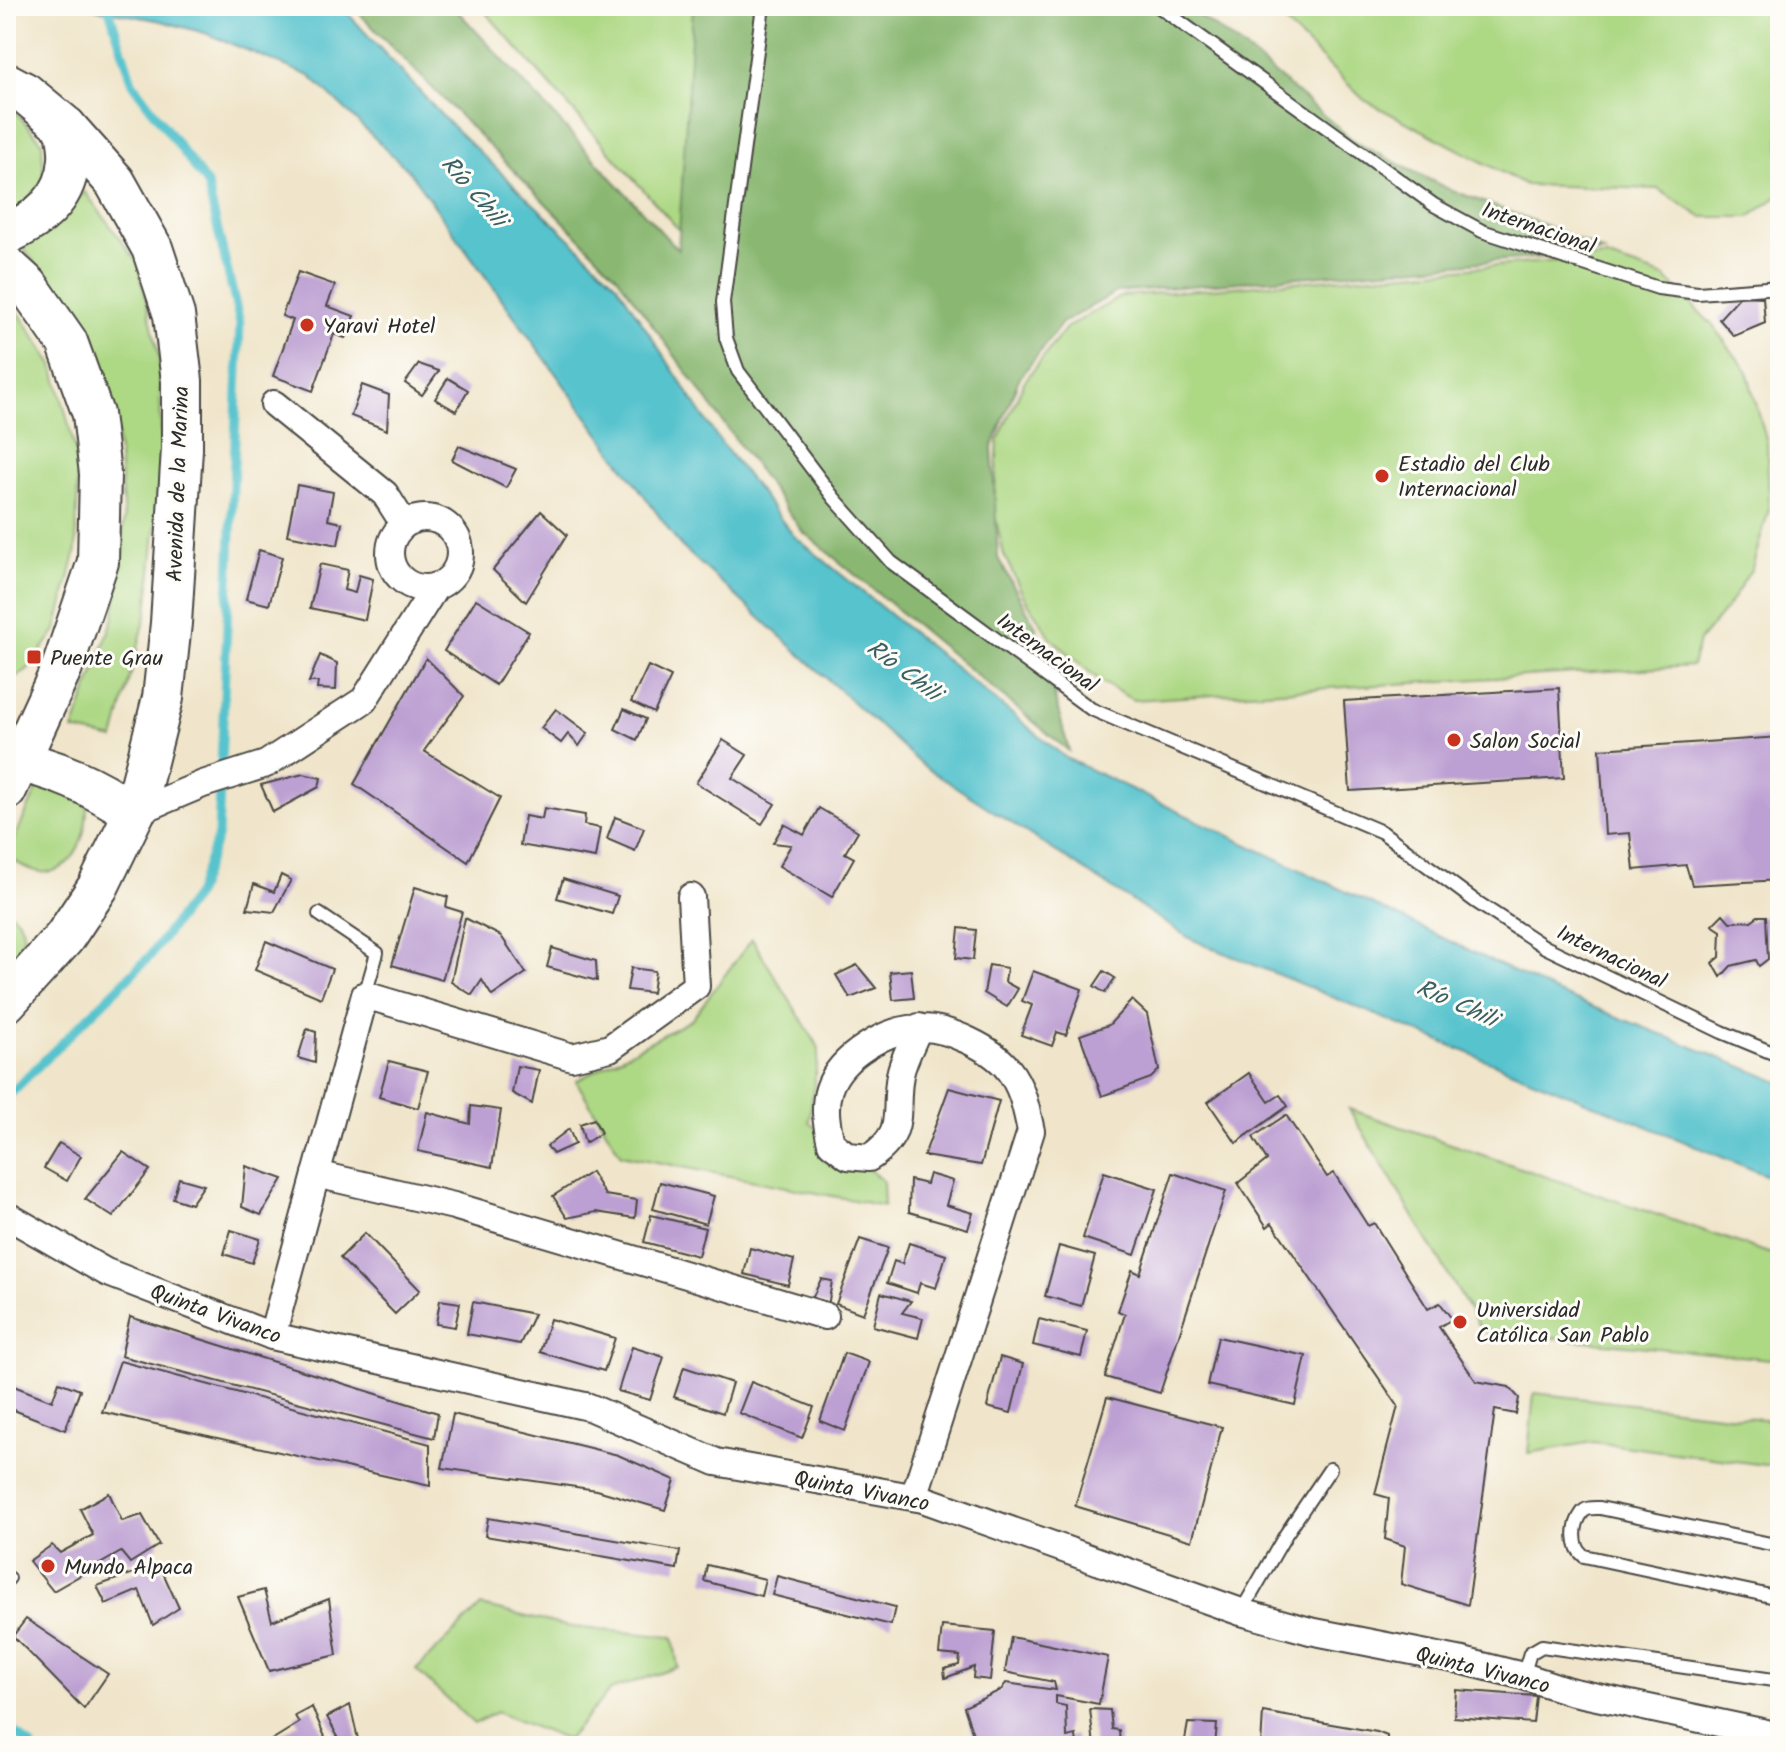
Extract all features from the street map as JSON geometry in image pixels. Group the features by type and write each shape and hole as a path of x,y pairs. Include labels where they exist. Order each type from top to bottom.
{"main road":[{"name":"Avenida de la Marina","path":"6,83 25,93 66,127 115,182 152,248 174,315 182,381 182,449 163,698 134,813 98,887 64,938 6,1002"},
{"path":"6,234 37,220 60,194 69,161 66,127"},
{"path":"6,266 28,286 67,342 93,414 100,474 98,562 62,668 11,770 50,769 80,781 134,813"},
{"path":"6,717 51,683 62,668"}],"street":[{"path":"274,404 385,494 404,524"},
{"path":"414,518 439,519 457,536 460,560 455,572 447,581 436,586 425,588 404,582 391,564 391,542 404,524 414,518"},
{"path":"134,813 203,784 266,764 364,700 436,586"},
{"path":"272,1336 365,995 572,1057 610,1048 696,986 691,897"},
{"path":"914,1497 1031,1131 1024,1095 1007,1067 983,1048 941,1029 919,1027 880,1039 848,1058 829,1088 825,1116 831,1143 848,1156 869,1158 887,1146 899,1117 900,1074 919,1027"},
{"path":"316,1174 454,1206 825,1316"},
{"name":"Quinta Vivanco","path":"6,1215 106,1272 272,1336 589,1407 716,1462 914,1497 1241,1612 1310,1631 1523,1676 1569,1691 1780,1736"}],"lane":[{"name":"Internacional","path":"763,6 723,302 726,338 738,371 834,498 891,562 1091,709 1382,832 1475,901 1545,947 1722,1032 1780,1056"},
{"name":"Internacional","path":"1158,6 1434,205 1482,231 1658,288 1698,293 1780,287"},
{"path":"319,914 377,953 365,995"},
{"path":"1241,1612 1286,1534 1330,1469"},
{"path":"1780,1546 1594,1508 1582,1513 1575,1541 1575,1547 1584,1556 1780,1598"},
{"path":"1523,1676 1530,1653 1542,1646 1780,1681"}],"green space":[{"path":"352,6 453,6 678,250 693,6 1186,6 1249,52 1355,142 1446,188 1547,226 1604,252 1117,292 1062,323 1019,379 992,448 998,558 1036,627 1069,751 802,531 617,276"},
{"path":"700,6 680,231 481,7"},
{"path":"1268,6 1780,6 1780,195 1749,217 1701,217 1658,189 1526,185 1364,100"},
{"path":"6,101 42,142 44,185 6,223"},
{"path":"85,192 138,263 159,357 162,462 147,612 114,739 73,730 114,617 124,519 116,420 83,324 23,248"},
{"name":"Estadio del Club Internacional","path":"1606,257 1665,277 1712,325 1747,371 1767,443 1769,509 1752,568 1729,605 1699,641 1692,666 1133,700 1100,681 1052,639 1024,597 1004,555 994,511 998,440 1024,382 1066,328 1122,296"},
{"path":"6,293 53,365 78,460 76,550 56,630 28,669 6,683"},
{"path":"42,778 87,803 82,839 75,853 66,864 54,871 40,872 25,867 7,855"},
{"path":"6,910 20,923 23,938 6,966"},
{"path":"752,939 819,1048 809,1122 883,1181 884,1206 621,1155 576,1081 691,1020"},
{"path":"1349,1109 1780,1257 1780,1360 1482,1331"},
{"path":"1534,1393 1780,1421 1780,1467 1593,1442 1528,1453"},
{"path":"481,1606 570,1627 673,1637 678,1667 610,1690 567,1740 496,1712 474,1724 416,1670"}],"water":[{"name":"Río Chili","path":"82,6 341,6 444,118 617,284 716,436 794,536 1066,758 1558,993 1780,1082 1780,1181 1191,939 922,765 680,545 409,171 310,76 205,33"}],"building":[{"path":"298,272 335,285 327,306 354,316 345,338 334,334 313,391 273,376 293,320 282,316"},
{"path":"1740,296 1763,297 1765,323 1734,336 1719,319"},
{"path":"419,364 439,371 422,395 405,383"},
{"path":"448,378 468,390 456,411 435,399"},
{"path":"362,385 389,395 387,430 351,416"},
{"path":"459,446 516,469 506,488 452,460"},
{"path":"297,485 333,492 328,520 342,523 338,545 287,535"},
{"path":"541,511 567,535 526,602 493,570"},
{"path":"259,550 282,557 269,605 246,599"},
{"path":"320,564 348,570 344,590 355,593 359,575 373,579 365,620 310,608"},
{"path":"476,599 529,632 496,685 444,651"},
{"path":"320,655 337,663 336,690 317,689 318,682 309,682"},
{"path":"426,658 464,696 424,751 500,798 468,862 354,784"},
{"path":"648,666 671,677 654,713 631,702"},
{"name":"Salon Social","path":"1559,688 1564,778 1350,791 1344,701"},
{"path":"556,709 588,733 579,746 568,734 561,743 541,728"},
{"path":"624,709 646,719 637,740 615,729"},
{"path":"1780,737 1780,880 1692,885 1686,865 1634,870 1630,833 1605,835 1600,749"},
{"path":"723,740 747,755 732,778 775,804 762,824 696,783"},
{"path":"303,774 321,778 319,787 273,812 261,785"},
{"path":"544,808 585,815 584,825 600,828 595,858 520,845 525,816 542,819"},
{"path":"819,808 858,831 845,853 854,858 832,897 779,866 791,845 773,843 784,824 804,835"},
{"path":"615,817 644,828 635,851 607,839"},
{"path":"281,875 291,880 274,912 247,909 254,884 274,892"},
{"path":"563,879 618,896 612,914 557,898"},
{"path":"415,887 448,897 446,907 462,912 442,980 392,965"},
{"path":"1723,914 1730,922 1751,921 1758,916 1766,916 1768,959 1759,966 1756,960 1731,966 1721,977 1713,963 1720,957 1721,931 1712,925"},
{"path":"465,918 501,936 526,973 492,996 482,980 472,995 451,982"},
{"path":"959,928 976,930 973,960 956,958"},
{"path":"266,941 332,969 321,998 255,970"},
{"path":"552,948 596,961 597,981 547,967"},
{"path":"857,965 876,988 850,998 836,975"},
{"path":"989,965 1007,968 1005,982 1018,989 1007,1007 984,993"},
{"path":"631,968 655,971 652,993 627,990"},
{"path":"911,970 914,998 893,1000 890,972"},
{"path":"1033,971 1082,989 1066,1035 1057,1032 1052,1046 1021,1035 1032,1005 1022,1001"},
{"path":"1104,971 1115,978 1105,993 1094,986"},
{"path":"1132,1000 1147,1014 1159,1070 1151,1078 1102,1096 1080,1035 1109,1025"},
{"path":"307,1029 316,1032 315,1063 298,1058"},
{"path":"389,1061 428,1071 418,1108 379,1097"},
{"path":"517,1066 539,1070 532,1104 512,1093"},
{"path":"1249,1073 1269,1102 1280,1095 1288,1106 1236,1143 1208,1102"},
{"path":"949,1088 999,1101 981,1165 924,1156"},
{"path":"471,1106 501,1110 492,1167 418,1151 427,1112 470,1124"},
{"name":"Universidad Católica San Pablo","path":"1286,1115 1327,1177 1334,1173 1368,1226 1374,1223 1428,1309 1440,1303 1452,1319 1439,1327 1476,1381 1509,1387 1519,1398 1516,1414 1495,1410 1468,1605 1401,1584 1405,1546 1385,1539 1389,1498 1375,1494 1398,1406 1272,1223 1267,1227 1238,1183 1267,1160 1253,1137"},
{"path":"594,1119 601,1133 585,1143 580,1124"},
{"path":"569,1129 575,1144 553,1154 547,1146"},
{"path":"59,1143 81,1156 67,1181 44,1168"},
{"path":"123,1152 150,1170 113,1217 85,1199"},
{"path":"246,1166 283,1179 261,1215 242,1207"},
{"path":"591,1172 605,1195 637,1200 635,1218 596,1212 567,1218 553,1196"},
{"path":"1104,1172 1157,1189 1135,1255 1083,1238"},
{"path":"1173,1173 1226,1191 1160,1393 1105,1377 1125,1314 1118,1311 1132,1270 1140,1274"},
{"path":"929,1174 953,1181 946,1205 973,1213 968,1229 909,1212 910,1180 926,1184"},
{"path":"179,1178 204,1185 191,1204 173,1198"},
{"path":"660,1182 714,1196 706,1224 653,1209"},
{"path":"651,1215 705,1228 698,1256 644,1242"},
{"path":"231,1230 260,1239 252,1263 224,1254"},
{"path":"365,1233 420,1290 395,1314 340,1258"},
{"path":"860,1239 888,1248 863,1314 836,1304"},
{"path":"909,1243 946,1255 936,1288 920,1283 917,1293 887,1283 894,1261 902,1264"},
{"path":"1059,1246 1095,1256 1081,1306 1045,1296"},
{"path":"750,1248 794,1260 788,1285 744,1274"},
{"path":"821,1279 832,1281 828,1307 812,1299"},
{"path":"881,1293 911,1301 902,1313 923,1318 918,1338 873,1326"},
{"path":"440,1300 460,1303 455,1327 436,1324"},
{"path":"473,1302 534,1314 520,1344 467,1334"},
{"path":"130,1317 438,1413 434,1438 121,1356"},
{"path":"550,1319 615,1338 604,1371 540,1352"},
{"path":"1039,1319 1087,1331 1081,1357 1033,1345"},
{"path":"1218,1337 1306,1356 1295,1405 1207,1385"},
{"path":"632,1347 664,1357 650,1400 618,1391"},
{"path":"844,1353 869,1362 845,1431 820,1421"},
{"path":"1000,1357 1023,1364 1011,1413 987,1407"},
{"path":"120,1361 430,1444 430,1486 102,1412"},
{"path":"684,1367 732,1383 723,1413 674,1397"},
{"path":"59,1382 80,1390 65,1430 6,1407 6,1383 52,1401"},
{"path":"751,1382 814,1407 802,1438 739,1413"},
{"path":"1107,1397 1222,1427 1192,1541 1075,1506"},
{"path":"453,1414 618,1455 675,1480 665,1510 597,1490 442,1468"},
{"path":"109,1493 122,1521 142,1515 159,1545 130,1563 121,1552 53,1591 29,1561 52,1545 60,1553 93,1535 80,1509"},
{"path":"488,1518 680,1551 677,1569 485,1536"},
{"path":"159,1564 179,1608 153,1625 139,1590 106,1604 97,1586"},
{"path":"707,1565 765,1579 761,1596 704,1581"},
{"path":"777,1576 895,1607 891,1625 772,1595"},
{"path":"264,1590 272,1621 329,1599 337,1655 269,1671 238,1597"},
{"path":"26,1619 108,1674 84,1709 13,1636"},
{"path":"942,1626 995,1631 990,1680 973,1678 974,1667 945,1678 944,1669 959,1665 960,1656 939,1654"},
{"path":"1011,1637 1108,1657 1099,1704 1056,1696 1056,1704 1066,1706 1067,1737 1076,1735 1077,1746 977,1746 964,1707 1001,1690 1006,1683 1056,1690 1054,1682 1005,1672"},
{"path":"1456,1690 1536,1696 1533,1723 1454,1717"},
{"path":"350,1705 358,1739 349,1746 343,1746 327,1717"},
{"path":"312,1707 329,1746 262,1746 299,1723 295,1716"},
{"path":"1090,1709 1110,1710 1112,1729 1119,1730 1120,1746 1094,1746"},
{"path":"1263,1712 1377,1732 1387,1736 1387,1746 1261,1746"},
{"path":"1188,1723 1217,1724 1215,1746 1184,1746"}],"waterway":[{"path":"6,1098 150,956 197,893 218,835 240,323 207,184 133,84 108,6"},
{"path":"6,1726 31,1746"}],"place":[{"name":"Yaravi Hotel","path":"307,325"},
{"name":"Estadio del Club Internacional","path":"1382,476"},
{"name":"Puente Grau","path":"34,657"},
{"name":"Salon Social","path":"1454,740"},
{"name":"Universidad Católica San Pablo","path":"1460,1322"},
{"name":"Mundo Alpaca","path":"48,1566"}]}
